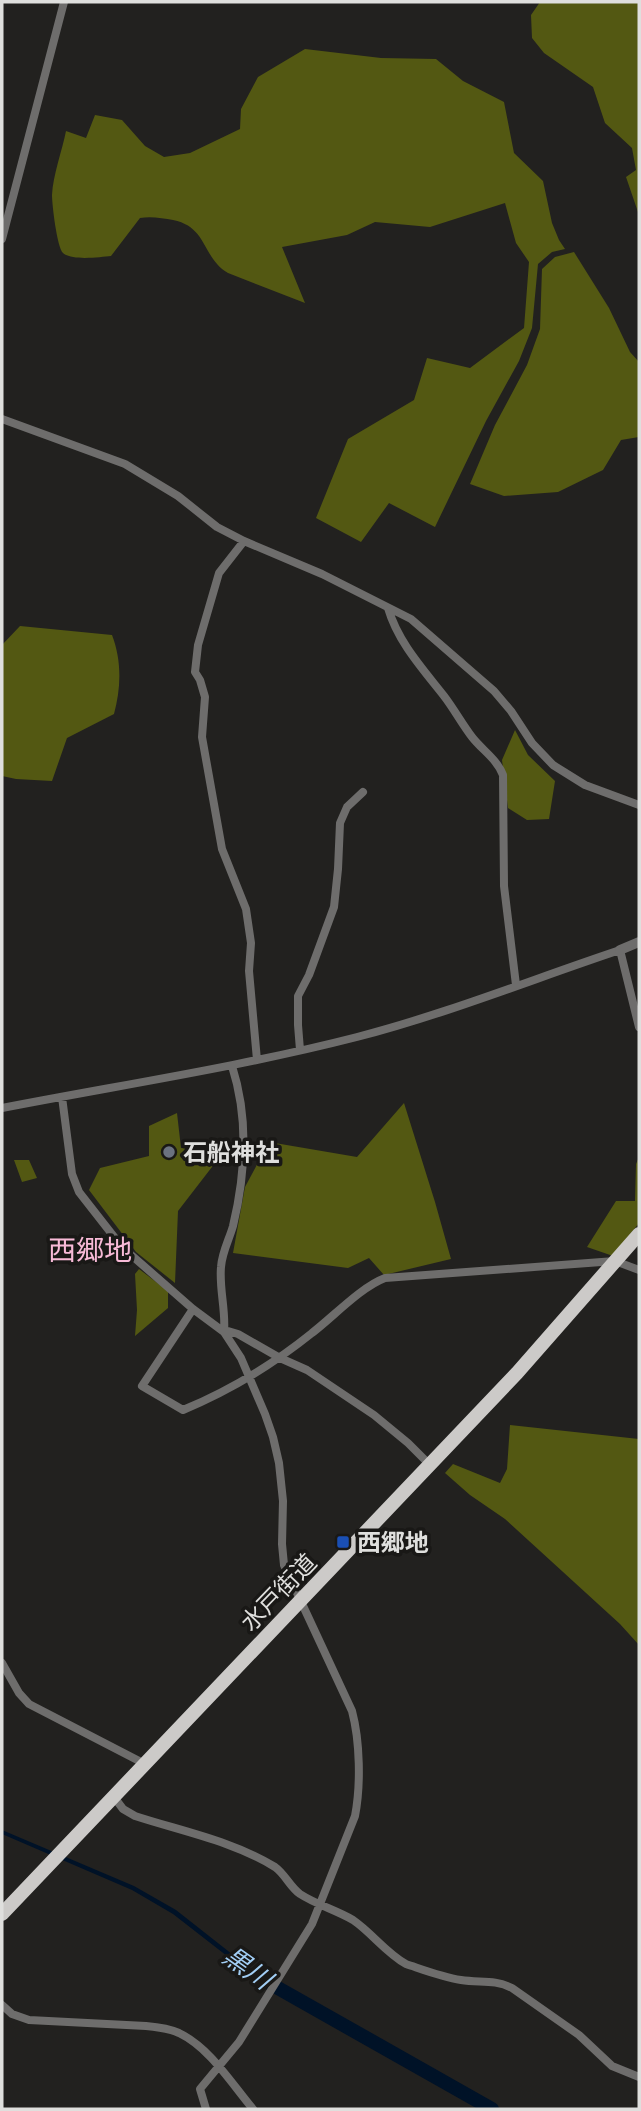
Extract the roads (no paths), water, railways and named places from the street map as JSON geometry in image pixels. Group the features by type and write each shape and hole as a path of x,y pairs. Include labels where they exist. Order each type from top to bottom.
{"highway":[{"name":"水戸街道","path":"2,1914 517,1373 639,1234"}],"street":[{"path":"2,239 64,2"},
{"path":"2,419 125,464 178,496 217,527 322,574 411,619 480,678 512,711 532,743 552,765 585,785 639,805"},
{"path":"244,541 219,573 198,645 195,672 205,697 202,737 222,849 246,909 251,943 249,971 257,1060"},
{"path":"388,608 415,662 446,698 478,744 497,762 503,775 504,887 516,985"},
{"path":"300,1051 298,996 334,908 340,823 347,807 363,792"},
{"path":"2,1108 232,1066 359,1037 639,942"},
{"path":"620,950 639,1027"},
{"path":"224,1332 221,1268 224,1248 233,1225 245,1140 232,1066"},
{"path":"62,1097 75,1185 122,1247 193,1309 224,1332 235,1347 250,1378 273,1437 282,1479 284,1565 352,1711 356,1730 355,1816 321,1904 278,1981 229,2056 200,2089 206,2109"},
{"path":"193,1309 142,1386 183,1410 218,1396 250,1378 280,1358 365,1288 385,1278 615,1261 639,1270"},
{"path":"224,1332 238,1334 307,1370 374,1415 430,1465"},
{"path":"2,1663 19,1693 36,1709 145,1763"},
{"path":"114,1797 123,1809 135,1816 190,1832 278,1869 297,1892 353,1921 406,1964 464,1981 492,1981 512,1988 579,2035 612,2066 639,2077"},
{"path":"2,2005 12,2014 29,2020 164,2028 177,2032 195,2043 218,2066 253,2109"}],"water":[{"path":"2,1830 134,1886 176,1910 256,1973 279,1985 277,1989 254,1977 173,1914 132,1890 2,1834"}],"waterway":[{"name":"黒川","path":"262,1979 492,2109"}],"place":[{"name":"石船神社","path":"169,1152"},
{"name":"西郷地","path":"343,1542"}],"district":[{"name":"西郷地","path":"90,1249"}]}
